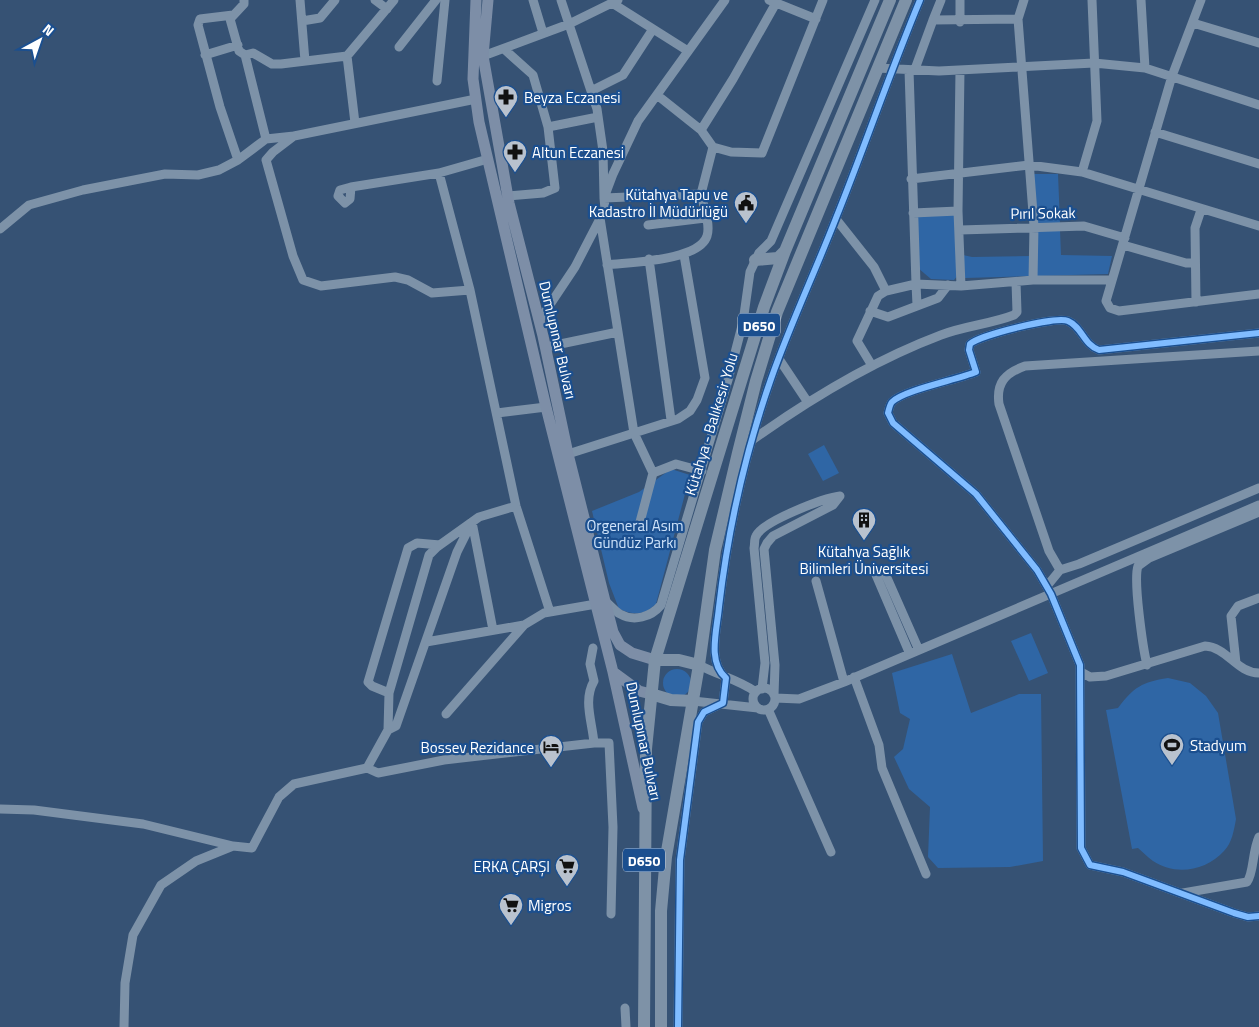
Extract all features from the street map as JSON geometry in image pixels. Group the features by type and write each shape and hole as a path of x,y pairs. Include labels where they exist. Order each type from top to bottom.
{"highway":[{"name":"Kütahya - Balıkesir Yolu","path":"644,1027 644,815 647,731 655,660 764,307 785,251 890,0"},
{"name":"Kütahya - Balıkesir Yolu","path":"661,1027 661,911 666,857 692,701 703,667 715,550 756,382 777,312 906,0"},
{"path":"755,260 778,258 785,251"},
{"path":"655,660 679,660 703,667"},
{"path":"651,694 671,700 692,701"}],"main road":[{"name":"Dumlupınar Bulvarı","path":"476,0 473,61 476,99 488,159 546,407 600,602 620,645 632,653 655,660"},
{"name":"Dumlupınar Bulvarı","path":"488,0 483,56 507,196 546,347 644,815"},
{"name":"Dumlupınar Bulvarı","path":"613,672 639,691 651,694"}],"street":[{"path":"244,0 244,4 230,19 239,51 245,55 266,139"},
{"path":"300,0 305,61"},
{"path":"302,21 320,18 335,0"},
{"path":"375,0 387,9"},
{"path":"245,55 253,53 272,64 347,56 394,0"},
{"path":"399,47 436,0"},
{"path":"437,81 445,0"},
{"path":"533,0 543,33"},
{"path":"539,321 575,267 605,209 603,151 598,117 592,91 562,0"},
{"path":"604,198 638,121 725,0"},
{"path":"657,95 701,130 713,147 731,152 762,153 823,0"},
{"path":"426,642 524,625 550,612 600,602 626,617 648,616 658,609 677,556 744,322 750,272 755,260 771,241 875,0"},
{"path":"918,305 904,69 898,54 920,0"},
{"path":"723,703 726,678 716,667 714,661 725,561 751,441 779,359 836,219 904,69 933,20 941,0"},
{"path":"960,0 960,22"},
{"path":"1024,0 1018,20 1034,226 1033,280"},
{"path":"1082,172 1097,121 1092,0"},
{"path":"1142,0 1145,68"},
{"path":"1201,0 1172,76 1106,301 1110,308 1119,310 1259,294"},
{"path":"483,56 569,24 615,2 688,51"},
{"path":"701,130 777,2 816,19"},
{"path":"233,15 200,20 198,25 205,55 238,160"},
{"path":"933,20 960,22 1018,20"},
{"path":"1193,23 1259,43"},
{"path":"592,91 623,75 653,29"},
{"path":"205,55 238,46"},
{"path":"504,49 533,75 548,127 555,188 543,193 507,196"},
{"path":"347,56 355,123"},
{"path":"877,68 960,70 1022,65 1094,63 1145,68 1259,105"},
{"path":"960,70 958,211 961,286"},
{"path":"0,229 13,216 29,205 83,190 165,174 198,174 219,170 238,160 266,139 294,136 476,99"},
{"path":"548,127 598,117"},
{"path":"1155,132 1259,164"},
{"path":"294,136 273,152 266,160 293,256 302,280 320,286 395,277 408,280 432,293 470,290"},
{"path":"607,265 684,255 701,246 707,237 708,229 701,194 713,147"},
{"path":"351,187 439,173 488,159"},
{"path":"911,179 1029,165 1082,172 1201,210 1259,226"},
{"path":"439,173 470,290 516,506 550,612"},
{"path":"604,198 701,194"},
{"path":"1196,302 1195,228 1201,210"},
{"path":"913,213 958,211"},
{"path":"600,218 634,433 653,474 640,522"},
{"path":"648,225 705,218"},
{"path":"836,219 874,268 886,292"},
{"path":"1248,222 1259,222"},
{"name":"Pırıl Sokak","path":"960,230 1034,226 1084,226 1186,263 1194,263"},
{"path":"568,454 671,420 690,411 697,400 705,378 684,255"},
{"path":"649,259 671,420"},
{"path":"871,364 857,341 878,296 886,292 916,284 961,286 1033,280 1111,280"},
{"path":"751,441 808,401 871,364 942,334 1014,315 1017,312 1016,282"},
{"path":"870,311 888,317 938,298 948,286"},
{"path":"1259,333 1100,350 1088,344 1069,322 1061,320 1021,327 976,339 970,344 969,350 976,372 960,379 902,395 891,403 888,413 894,423 976,494 1037,570 1049,590 1080,665 1081,848 1090,865 1123,872 1234,913 1248,917 1259,916"},
{"path":"546,347 618,332"},
{"path":"1060,570 1048,551 999,404 997,392 1004,377 1012,370 1025,366 1259,351"},
{"path":"779,359 808,401"},
{"path":"497,413 546,407"},
{"path":"653,474 676,464 702,471"},
{"path":"1049,590 1060,570 1080,564 1259,488"},
{"path":"758,708 754,702 759,691 765,663 756,570 756,536 763,528 827,497 840,496 833,505 773,536 764,549 775,664 773,705 768,710"},
{"path":"703,667 759,691 769,690 774,697 799,699 844,682 1049,590 1259,505"},
{"path":"367,768 388,730 389,694 429,556 440,545 478,517 516,506"},
{"path":"1147,665 1143,648 1136,578 1138,566 1149,558 1259,512"},
{"path":"472,522 493,630"},
{"path":"388,730 396,726 457,552 472,522"},
{"path":"389,694 368,682 408,548 417,543 440,545"},
{"path":"909,652 876,575 884,571 918,648"},
{"path":"816,581 844,682"},
{"path":"1236,663 1231,633 1231,616 1238,606 1259,598"},
{"path":"446,714 524,625"},
{"path":"1080,672 1096,678 1147,665 1205,646 1218,649 1249,672 1259,673"},
{"path":"593,648 590,664 594,681 588,692 588,700 594,743"},
{"path":"703,667 714,661"},
{"path":"854,677 879,745 882,768 926,874"},
{"path":"692,701 723,703 768,710"},
{"path":"678,1027 680,860 698,722 704,712 723,703"},
{"path":"768,710 831,852"},
{"path":"0,809 34,810 143,824 233,846 252,848 279,797 294,784 367,768 378,773 444,760 594,743 609,743 613,827 611,914"},
{"path":"1180,893 1247,882 1252,874 1252,856 1259,837"},
{"path":"124,1027 126,983 133,935 161,885 196,861 233,846"},
{"path":"626,1008 626,1027"}],"green space":[{"path":"1033,174 1058,174 1060,223 1035,223"},
{"path":"955,214 958,275 954,280 931,279 918,268 916,216"},
{"path":"1036,228 1060,230 1061,255 1112,256 1108,274 1036,276"},
{"path":"963,255 972,257 1031,256 1031,276 965,278"},
{"path":"824,445 839,473 823,481 808,454"},
{"name":"Orgeneral Asım Gündüz Parkı","path":"671,469 690,475 656,604 643,612 624,611 619,609 609,583 592,511 639,492"},
{"path":"1031,633 1048,673 1029,681 1011,641"},
{"path":"952,654 971,713 1019,694 1041,694 1043,861 1010,867 938,868 928,857 930,807 909,789 894,757 903,749 910,719 900,713 892,673"},
{"path":"677,669 687,673 691,683 687,693 677,697 667,693 663,683 667,673"},
{"name":"Stadyum","path":"1168,678 1190,683 1206,696 1218,713 1236,819 1231,840 1227,848 1217,858 1199,867 1180,870 1162,866 1138,848 1132,849 1106,710 1118,708 1139,687 1151,681"}],"cycle path":[{"path":"678,1027 680,860 698,722 704,712 723,703 726,678 720,671 717,663 715,635 727,549 745,463 778,359 847,191 920,0"},
{"path":"1259,333 1099,350 1094,348 1077,327 1068,321 1049,321 1034,324 1002,331 970,344 969,350 976,372 907,393 891,403 888,413 893,423 976,494 1037,570 1051,594 1080,665 1081,848 1090,865 1123,872 1234,913 1248,917 1259,916"}],"place":[{"name":"Beyza Eczanesi","path":"506,118"},
{"name":"Altun Eczanesi","path":"515,173"},
{"name":"Kütahya Tapu ve Kadastro İl Müdürlüğü","path":"746,224"},
{"name":"Kütahya Sağlık Bilimleri Üniversitesi","path":"864,541"},
{"name":"Stadyum","path":"1172,766"},
{"name":"Bossev Rezidance","path":"551,768"},
{"name":"ERKA ÇARŞI","path":"567,887"},
{"name":"Migros","path":"511,926"}]}
